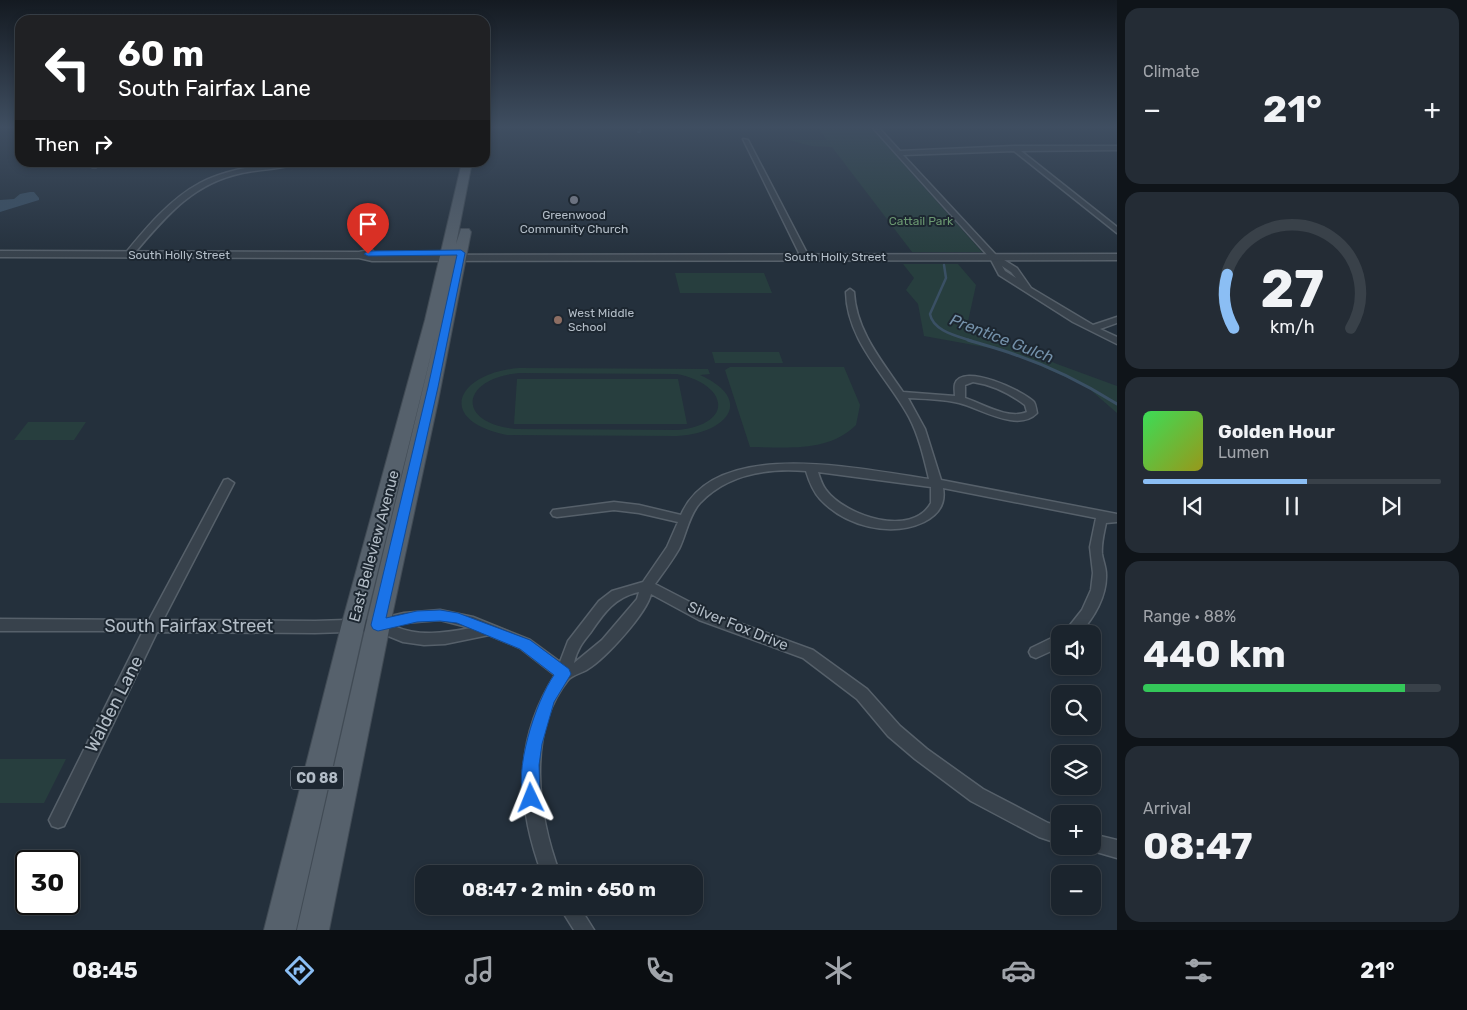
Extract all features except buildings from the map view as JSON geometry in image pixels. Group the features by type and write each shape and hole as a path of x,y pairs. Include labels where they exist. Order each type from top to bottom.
{"main road":[{"name":"East Belleview Avenue","path":"280,930 430,401 466,171"},
{"name":"East Belleview Avenue","path":"454,256 476,180"},
{"name":"East Belleview Avenue","path":"313,930 366,625"}],"street":[{"path":"128,255 188,193 199,186 245,171"},
{"path":"761,171 805,257"},
{"path":"916,171 993,257 1002,273 1063,314 1117,341"},
{"path":"1043,171 1117,231"},
{"name":"South Holly Street","path":"0,254 359,255 372,258 454,256 545,259 553,257 1117,257"},
{"path":"811,468 818,489 837,508 860,519 884,524 904,524 926,516 936,505 938,499 926,442 913,413 900,396 861,334 852,313 850,292"},
{"path":"1092,329 1117,320"},
{"path":"900,396 927,396 960,400 1008,417 1021,418 1029,416 1033,411 1030,404 1015,393 982,380 969,379 963,381 960,384 960,400"},
{"path":"564,674 583,665 607,644 643,601 648,586 673,548 695,501 717,482 733,475 765,467 811,468 986,491 1116,516"},
{"name":"Walden Lane","path":"58,820 95,740 153,626 202,538 228,483"},
{"path":"556,513 614,506 639,509 685,520"},
{"path":"1080,625 1095,595 1100,574 1096,554 1098,533 1102,520 1116,516"},
{"path":"548,865 537,836 532,813 531,765 534,744 547,702 553,689 564,674 572,647 605,602 623,590 648,586"},
{"name":"Silver Fox Drive","path":"648,586 704,616 808,654 862,694 894,731 921,754 977,795 1051,833"},
{"path":"366,625 404,618 440,615 468,621 525,644 564,674"},
{"name":"South Fairfax Street","path":"0,625 366,625"},
{"path":"366,625 404,637 414,638 445,638 487,630"},
{"path":"1036,652 1051,644"},
{"path":"1101,845 1117,849"},
{"path":"574,915 585,930"}],"green space":[{"name":"Cattail Park","path":"851,171 910,171 982,252 912,252"},
{"name":"Prentice Gulch","path":"903,264 958,264 976,285 967,326 1057,364 1117,386 1117,413 1086,386 1007,351 924,336 918,304 906,290 914,278"},
{"path":"675,273 764,273 772,293 680,293"},
{"path":"712,352 779,352 783,363 715,363"},
{"path":"730,367 844,367 860,405 856,425 845,434 820,444 792,447 750,447 725,370"},
{"path":"519,368 708,369 710,374 700,375 717,385 727,395 730,405 728,414 720,423 694,434 677,436 507,435 484,428 469,419 462,409 462,398 469,387 481,378","holes":["519,373 677,374 694,379 715,394 718,403 717,412 710,420 697,426 679,430 515,429 495,425 482,418 474,410 473,400 477,391 486,383 500,377"]},
{"path":"517,379 678,379 687,424 514,424"},
{"path":"28,422 86,422 74,440 14,440"},
{"path":"0,759 66,759 44,803 0,803"}],"water":[{"path":"34,192 39,200 0,212 0,200 14,199 20,194"}],"waterway":[{"name":"Prentice Gulch","path":"944,265 946,278 930,314 932,320 946,332 972,341"},
{"name":"Prentice Gulch","path":"968,340 1042,365 1080,383 1117,404"}],"place":[{"name":"Greenwood Community Church","path":"574,200"},
{"name":"West Middle School","path":"558,320"}],"route":[{"path":"368,254 461,253 433,387 378,625 417,616 440,615 458,618 525,644 564,674 553,689 547,702 534,744 530,783 531,798"}]}
